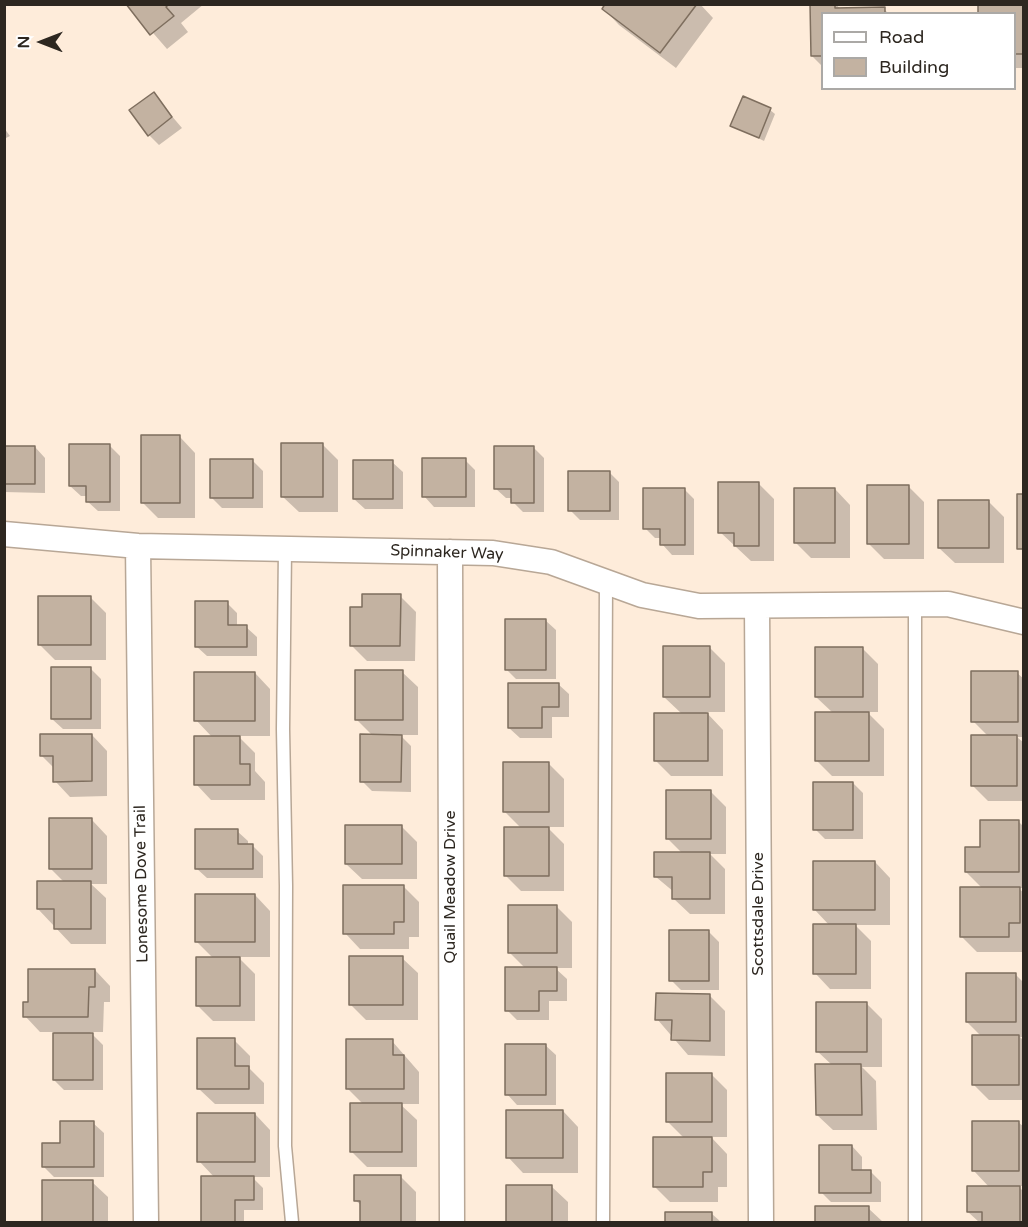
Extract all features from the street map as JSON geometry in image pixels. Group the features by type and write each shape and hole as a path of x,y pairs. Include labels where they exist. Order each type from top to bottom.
{"street":[{"name":"Spinnaker Way","path":"4,534 138,546 493,553 551,562 642,595 699,606 948,604 1023,622"},
{"name":"Lonesome Dove Trail","path":"138,546 146,1222"},
{"name":"Quail Meadow Drive","path":"450,552 452,1222"},
{"name":"Scottsdale Drive","path":"757,606 761,1222"}],"lane":[{"path":"285,549 283,729 286,886 285,1146 292,1222"},
{"path":"603,1222 606,582"},
{"path":"915,605 915,1222"}],"building":[{"path":"126,4 169,4 166,7 174,16 150,35"},
{"path":"605,4 697,4 660,53 602,9"},
{"path":"810,4 835,4 835,8 885,7 885,12 821,12 821,56 811,56"},
{"path":"978,4 1024,4 1024,54 1016,54 1016,12 978,12"},
{"path":"154,92 172,117 148,136 129,110"},
{"path":"743,96 771,108 759,138 730,126"},
{"path":"141,435 180,435 180,503 141,503"},
{"path":"281,443 323,443 323,497 281,497"},
{"path":"69,444 110,444 110,502 86,502 86,486 69,486"},
{"path":"4,446 35,446 35,484 4,484"},
{"path":"494,446 534,446 534,503 511,503 511,489 494,489"},
{"path":"422,458 466,458 466,497 422,497"},
{"path":"210,459 253,459 253,498 210,498"},
{"path":"353,460 393,460 393,499 353,499"},
{"path":"568,471 610,471 610,511 568,511"},
{"path":"718,482 759,482 759,546 734,546 734,533 718,533"},
{"path":"867,485 909,485 909,544 867,544"},
{"path":"643,488 685,488 685,545 660,545 660,529 643,529"},
{"path":"794,488 835,488 835,543 794,543"},
{"path":"1017,494 1024,494 1024,549 1017,549"},
{"path":"938,500 989,500 989,548 938,548"},
{"path":"362,594 401,594 400,646 350,646 350,607 362,607"},
{"path":"38,596 91,596 91,645 38,645"},
{"path":"195,601 228,601 228,625 247,625 247,647 195,647"},
{"path":"505,619 546,619 546,670 505,670"},
{"path":"663,646 710,646 710,697 663,697"},
{"path":"815,647 863,647 863,697 815,697"},
{"path":"51,667 91,667 91,719 51,719"},
{"path":"355,670 403,670 403,720 355,720"},
{"path":"971,671 1018,671 1018,722 971,722"},
{"path":"194,672 255,672 255,721 194,721"},
{"path":"508,683 559,683 559,707 542,707 542,728 508,728"},
{"path":"815,712 869,712 869,761 815,761"},
{"path":"654,713 708,713 708,761 654,761"},
{"path":"40,734 92,734 92,781 53,782 53,756 40,756"},
{"path":"360,734 402,735 401,782 360,782"},
{"path":"971,735 1017,735 1017,786 971,786"},
{"path":"194,736 240,736 240,764 250,764 250,785 194,785"},
{"path":"503,762 549,762 549,812 503,812"},
{"path":"813,782 853,782 853,830 813,830"},
{"path":"666,790 711,790 711,839 666,839"},
{"path":"49,818 92,818 92,869 49,869"},
{"path":"980,820 1019,820 1019,872 965,872 965,847 980,847"},
{"path":"345,825 402,825 402,864 345,864"},
{"path":"504,827 549,827 549,876 504,876"},
{"path":"195,829 238,829 238,844 253,844 253,869 195,869"},
{"path":"654,852 710,852 710,899 672,899 672,877 654,877"},
{"path":"813,861 875,861 875,910 813,910"},
{"path":"37,881 91,881 91,929 54,929 54,909 37,909"},
{"path":"343,885 404,885 404,922 394,922 394,934 343,934"},
{"path":"960,887 1020,887 1020,923 1009,923 1009,937 960,937"},
{"path":"195,894 255,894 255,942 195,942"},
{"path":"508,905 557,905 557,953 508,953"},
{"path":"813,924 856,924 856,974 813,974"},
{"path":"669,930 709,930 709,981 669,981"},
{"path":"349,956 403,956 403,1005 349,1005"},
{"path":"196,957 240,957 240,1006 196,1006"},
{"path":"505,967 557,967 557,991 539,991 539,1011 505,1011"},
{"path":"28,969 95,969 95,987 89,987 88,1017 23,1017 23,1002 28,1002"},
{"path":"966,973 1016,973 1016,1022 966,1022"},
{"path":"656,993 710,994 710,1041 671,1040 672,1020 655,1020"},
{"path":"816,1002 867,1002 867,1052 816,1052"},
{"path":"53,1033 93,1033 93,1080 53,1080"},
{"path":"972,1035 1019,1035 1019,1085 972,1085"},
{"path":"197,1038 235,1038 235,1066 249,1066 249,1089 197,1089"},
{"path":"346,1039 393,1039 393,1055 404,1055 404,1089 346,1089"},
{"path":"505,1044 546,1044 546,1095 505,1095"},
{"path":"815,1064 861,1064 862,1115 816,1115"},
{"path":"666,1073 712,1073 712,1122 666,1122"},
{"path":"350,1103 402,1103 402,1152 350,1152"},
{"path":"506,1110 563,1110 563,1158 506,1158"},
{"path":"197,1113 255,1113 255,1162 197,1162"},
{"path":"60,1121 94,1121 94,1167 42,1167 42,1143 60,1143"},
{"path":"972,1121 1019,1121 1019,1171 972,1171"},
{"path":"653,1137 712,1137 712,1172 703,1172 703,1187 653,1187"},
{"path":"819,1145 852,1145 852,1170 871,1170 871,1193 819,1193"},
{"path":"354,1175 401,1175 401,1222 360,1222 360,1201 354,1201"},
{"path":"201,1176 254,1176 254,1200 235,1200 235,1222 201,1222"},
{"path":"42,1180 93,1180 93,1222 42,1222"},
{"path":"506,1185 552,1185 552,1222 506,1222"},
{"path":"967,1186 1020,1186 1020,1222 982,1222 982,1212 967,1212"},
{"path":"815,1206 869,1206 869,1222 815,1222"},
{"path":"665,1212 712,1212 712,1222 665,1222"}]}
